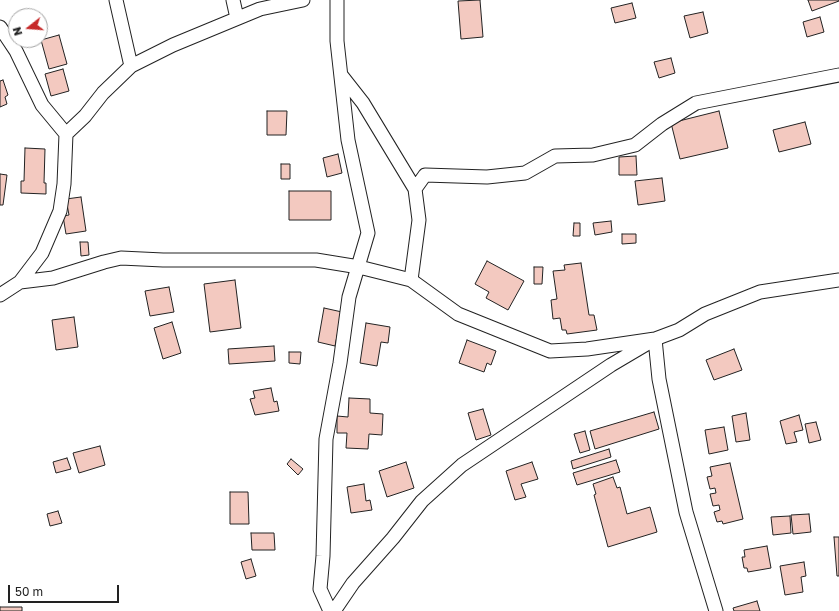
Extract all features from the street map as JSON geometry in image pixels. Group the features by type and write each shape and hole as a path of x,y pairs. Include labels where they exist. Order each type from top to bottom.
{"street":[{"path":"116,0 132,66"},
{"path":"233,0 238,18"},
{"path":"66,134 85,116 103,94 132,66 173,46 260,9 303,0"},
{"path":"330,611 320,589 323,556 326,439 340,363 349,297 368,233 348,140 337,41 337,0"},
{"path":"0,27 16,51 42,105 66,134 64,184 60,211 42,253 20,282 0,295"},
{"path":"341,75 363,103 415,189 419,220 411,280"},
{"path":"415,189 424,175 487,177 525,173 555,156 593,155 635,145 662,124 696,102 839,75"},
{"path":"20,282 53,278 121,258 163,260 316,260 359,267 411,280 458,314 550,351 587,349 655,339"},
{"path":"334,611 353,583 393,538 422,501 462,465 611,365 655,339 679,330 705,314 760,292 839,280"},
{"path":"655,339 659,379 686,512 716,611"}],"building":[{"path":"480,0 483,37 461,39 458,1"},
{"path":"808,0 839,0 839,1 812,11"},
{"path":"632,3 636,18 615,23 611,8"},
{"path":"703,12 708,33 690,38 684,16"},
{"path":"820,17 824,32 807,37 803,22"},
{"path":"59,35 67,64 49,69 43,48 48,48 48,38"},
{"path":"671,58 675,73 659,78 654,62"},
{"path":"63,69 69,91 51,96 45,74"},
{"path":"3,80 8,95 5,97 7,104 0,107 0,81"},
{"path":"267,111 287,111 286,135 267,135"},
{"path":"719,111 728,148 680,159 671,123"},
{"path":"805,122 811,144 779,152 773,130"},
{"path":"25,148 45,149 44,183 46,183 46,194 21,193 21,181 24,181"},
{"path":"338,154 342,173 327,177 323,158"},
{"path":"636,156 637,175 619,175 619,157"},
{"path":"281,164 290,164 290,179 281,179"},
{"path":"0,174 7,175 3,205 0,205"},
{"path":"662,178 665,201 638,205 635,181"},
{"path":"289,191 331,191 331,220 289,220"},
{"path":"81,197 86,231 66,234 63,216 69,215 66,199"},
{"path":"611,221 612,232 595,235 593,223"},
{"path":"574,223 580,223 580,236 573,236"},
{"path":"622,234 636,234 636,243 622,244"},
{"path":"80,242 88,242 89,255 81,256"},
{"path":"487,261 524,281 508,310 486,298 489,292 475,284"},
{"path":"581,263 589,315 594,315 597,330 567,334 566,330 562,330 560,318 553,319 551,300 557,299 553,271 565,270 564,265"},
{"path":"534,267 543,267 542,284 534,284"},
{"path":"235,280 241,328 210,332 204,284"},
{"path":"169,287 174,312 150,316 145,291"},
{"path":"324,308 342,312 335,346 318,342"},
{"path":"74,317 78,347 56,350 52,320"},
{"path":"172,322 181,353 163,359 154,328"},
{"path":"366,323 390,327 388,343 381,342 377,366 360,363"},
{"path":"467,340 496,351 491,365 487,363 484,372 459,363"},
{"path":"274,346 275,361 229,364 228,349"},
{"path":"734,349 742,370 714,380 706,360"},
{"path":"289,352 301,352 300,364 289,363"},
{"path":"271,388 274,402 277,401 279,411 255,415 250,399 255,398 253,391"},
{"path":"349,398 370,399 370,413 383,414 382,435 369,434 368,449 346,448 347,433 337,433 337,416 348,417"},
{"path":"483,409 491,435 476,440 468,413"},
{"path":"654,412 659,429 595,449 590,431"},
{"path":"746,413 750,440 736,442 732,416"},
{"path":"799,415 803,430 794,432 797,442 786,444 780,421"},
{"path":"816,422 821,440 809,443 805,424"},
{"path":"724,427 728,450 709,454 705,430"},
{"path":"585,431 590,450 580,453 574,434"},
{"path":"100,446 105,465 79,473 73,453"},
{"path":"609,449 611,457 573,469 571,461"},
{"path":"67,458 71,469 56,473 53,462"},
{"path":"291,459 303,469 298,475 287,464"},
{"path":"616,460 620,472 577,485 573,473"},
{"path":"406,462 414,488 387,497 379,471"},
{"path":"532,462 538,479 521,484 526,497 515,500 506,471"},
{"path":"730,463 743,519 723,524 722,521 717,522 714,512 720,510 719,505 713,506 710,494 716,493 715,488 710,489 707,477 712,476 710,467"},
{"path":"613,477 617,488 620,487 627,514 650,507 657,532 608,547 594,495 596,494 593,484"},
{"path":"364,484 366,501 370,500 372,510 351,513 347,487"},
{"path":"230,492 248,492 249,524 230,524"},
{"path":"58,511 62,523 50,526 47,514"},
{"path":"809,514 811,532 793,534 791,515"},
{"path":"790,516 791,533 773,535 771,517"},
{"path":"251,533 274,533 275,550 252,550"},
{"path":"834,537 839,537 839,576 837,576"},
{"path":"767,546 771,568 748,572 747,568 744,568 742,557 745,557 744,550"},
{"path":"251,559 256,576 246,579 241,562"},
{"path":"804,562 806,576 801,577 803,592 785,595 780,566"},
{"path":"757,601 760,611 734,611 733,608"},
{"path":"0,607 22,607 22,611 0,611"}]}
